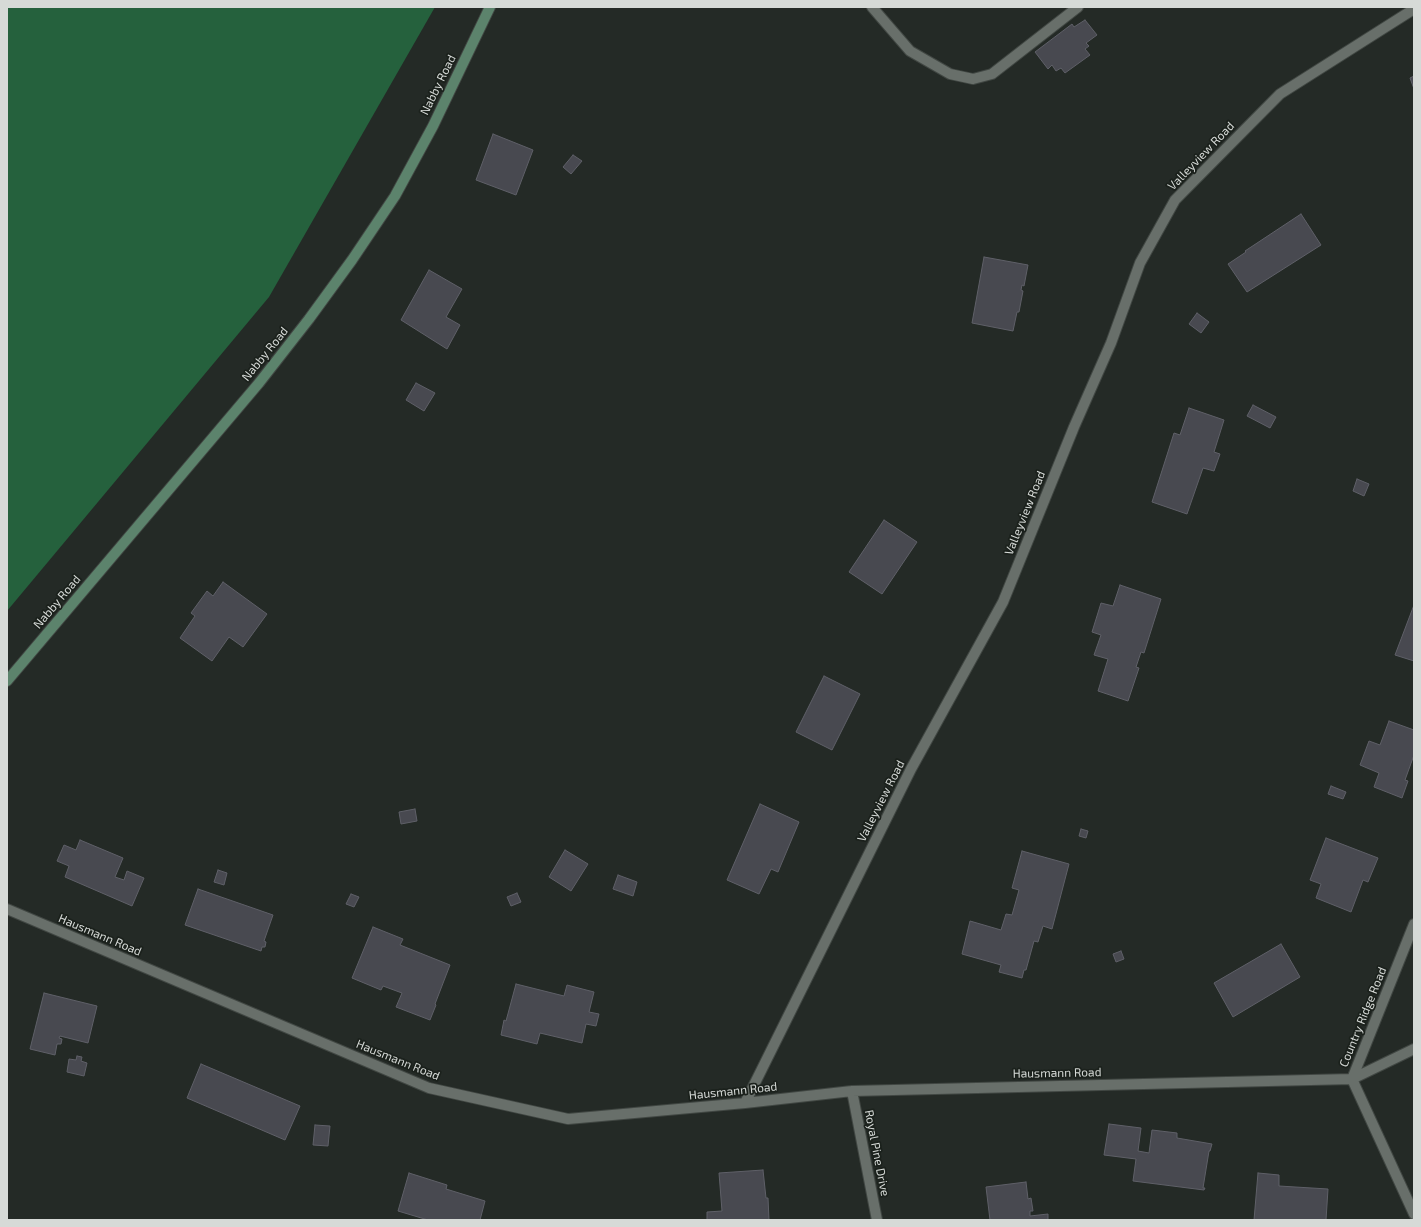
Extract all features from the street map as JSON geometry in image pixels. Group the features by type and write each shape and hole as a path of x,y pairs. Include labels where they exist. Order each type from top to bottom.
{"main road":[{"name":"Nabby Road","path":"7,681 259,383 309,320 352,260 395,196 425,140 490,7"}],"street":[{"path":"872,7 910,51 950,74 973,79 992,74 1078,7"},
{"name":"Valleyview Road","path":"745,1103 911,769 1002,602 1074,427 1111,343 1140,262 1175,200 1280,94 1414,9"},
{"name":"Hausmann Road","path":"7,909 429,1088 568,1119 745,1103 852,1091 1352,1079"},
{"name":"Country Ridge Road","path":"1352,1079 1414,924"},
{"name":"Country Ridge Road","path":"1352,1079 1414,1049"},
{"path":"1352,1079 1414,1214"},
{"name":"Royal Pine Drive","path":"852,1091 877,1220"}],"green space":[{"path":"7,7 435,7 269,297 7,611"}],"building":[{"path":"1085,20 1097,35 1086,43 1089,46 1085,49 1090,55 1065,73 1061,68 1056,71 1052,65 1048,69 1035,52 1072,24 1074,27"},
{"path":"1414,76 1414,89 1410,78"},
{"path":"493,134 533,150 516,195 476,180"},
{"path":"573,155 582,161 571,174 563,167"},
{"path":"1301,214 1321,245 1247,292 1228,264"},
{"path":"984,257 1028,265 1024,286 1022,285 1021,290 1023,291 1019,312 1017,312 1013,331 972,323"},
{"path":"429,270 462,289 446,317 460,325 447,349 401,320"},
{"path":"1197,313 1209,322 1201,333 1189,324"},
{"path":"416,383 435,393 424,411 406,400"},
{"path":"1253,405 1276,417 1270,428 1247,416"},
{"path":"1189,408 1224,420 1214,452 1220,454 1214,471 1203,468 1187,514 1152,502 1174,433 1180,435"},
{"path":"1357,479 1369,484 1364,496 1353,491"},
{"path":"884,520 917,542 882,594 849,572"},
{"path":"223,582 267,614 243,647 229,637 212,661 180,638 195,616 191,613 207,591 213,596"},
{"path":"1120,585 1161,599 1144,653 1141,652 1136,667 1139,668 1128,701 1098,691 1108,659 1094,655 1101,635 1092,632 1101,603 1113,606"},
{"path":"1414,605 1414,661 1395,655"},
{"path":"824,676 860,694 832,750 796,732"},
{"path":"1389,721 1414,730 1414,755 1405,780 1408,781 1402,798 1374,787 1379,773 1360,765 1369,741 1380,745"},
{"path":"1331,786 1346,792 1343,799 1328,794"},
{"path":"760,804 799,822 778,872 771,869 759,894 727,880"},
{"path":"415,809 417,821 401,824 399,812"},
{"path":"1081,829 1088,831 1086,838 1079,836"},
{"path":"1326,838 1378,858 1368,882 1363,880 1351,912 1316,898 1321,884 1310,880"},
{"path":"80,840 123,858 115,877 124,880 127,871 144,878 132,906 65,877 69,866 57,861 64,845 76,850"},
{"path":"565,850 588,864 571,891 549,877"},
{"path":"1022,851 1069,864 1052,929 1043,926 1038,942 1034,941 1026,970 1024,970 1022,978 999,972 1001,965 962,954 970,921 1001,930 1006,914 1012,915 1019,890 1012,888"},
{"path":"218,870 227,873 224,885 214,882"},
{"path":"618,875 637,882 633,896 613,889"},
{"path":"198,889 273,915 264,941 266,942 265,947 262,947 261,951 185,925"},
{"path":"517,893 521,902 511,906 507,897"},
{"path":"351,894 359,897 354,907 346,904"},
{"path":"373,927 403,939 400,945 450,965 430,1020 396,1007 402,993 383,986 381,990 352,978"},
{"path":"1281,944 1300,977 1233,1017 1214,983"},
{"path":"1121,951 1124,959 1116,962 1113,954"},
{"path":"516,984 564,996 567,985 594,992 589,1012 599,1014 596,1026 586,1024 582,1043 540,1033 537,1044 501,1035 504,1020 506,1021"},
{"path":"44,993 97,1006 88,1043 60,1036 59,1038 62,1039 61,1044 57,1044 55,1055 30,1049"},
{"path":"77,1056 82,1057 81,1061 87,1063 84,1076 67,1072 69,1059 76,1060"},
{"path":"201,1064 300,1106 285,1140 187,1098"},
{"path":"1109,1124 1141,1128 1138,1151 1149,1153 1152,1130 1177,1133 1177,1138 1212,1144 1209,1151 1203,1188 1205,1188 1204,1190 1133,1181 1136,1159 1104,1155"},
{"path":"315,1125 330,1126 328,1146 313,1145"},
{"path":"763,1170 766,1198 768,1198 769,1220 707,1220 707,1212 722,1211 719,1173"},
{"path":"409,1173 447,1185 446,1189 485,1201 480,1220 428,1220 398,1211"},
{"path":"1258,1173 1279,1175 1279,1186 1328,1189 1326,1220 1254,1220"},
{"path":"1026,1182 1028,1199 1031,1198 1033,1211 1030,1211 1030,1216 1048,1214 1048,1220 990,1220 986,1187"}]}
